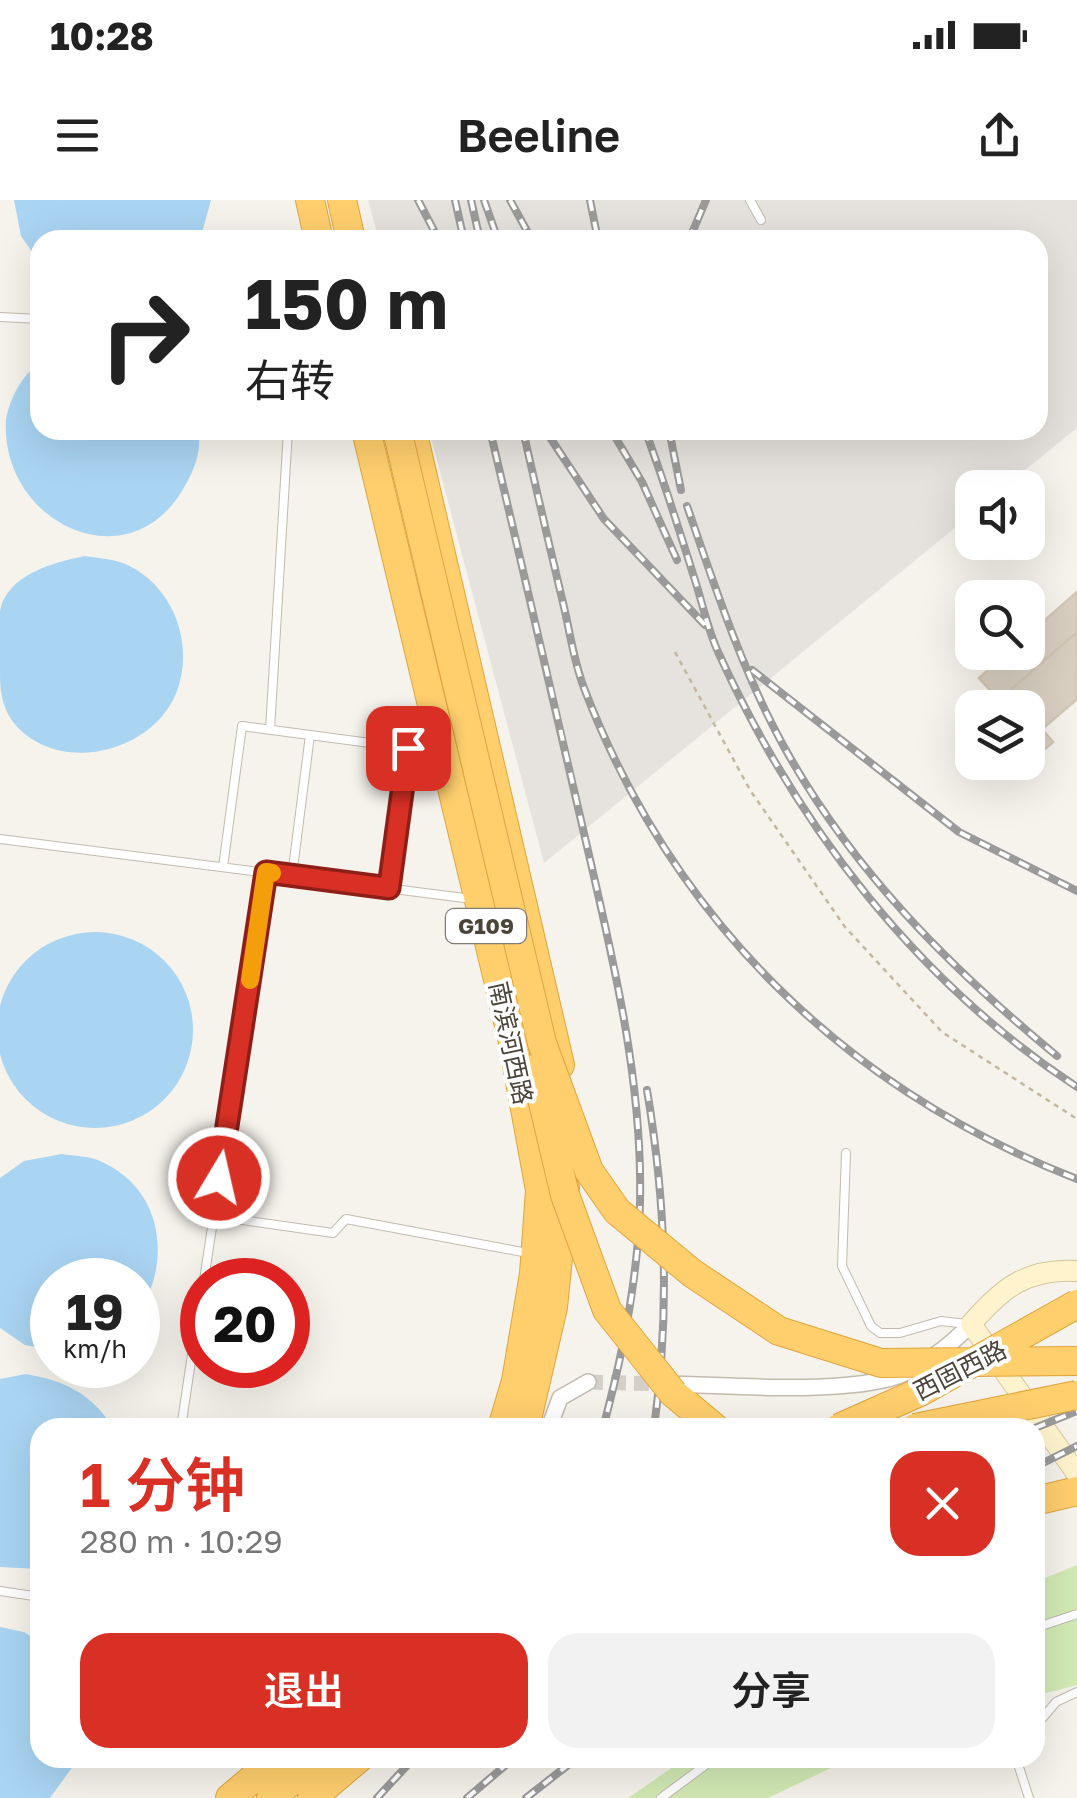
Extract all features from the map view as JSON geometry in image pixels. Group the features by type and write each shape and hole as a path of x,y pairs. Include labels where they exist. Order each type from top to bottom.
{"highway":[{"path":"310,200 318,230"},
{"path":"328,200 336,230"},
{"path":"342,200 349,230"},
{"path":"357,200 364,230"},
{"name":"南滨河西路","path":"368,440 512,1038 540,1190 535,1254 516,1381 505,1418"},
{"path":"384,440 566,1196 607,1310 673,1394 703,1418"},
{"path":"399,440 542,1043 589,1171 617,1210 692,1274 779,1331 881,1363 1077,1361"},
{"name":"南滨河西路","path":"414,440 560,1061 568,1165 553,1307 527,1418"},
{"name":"西固西路","path":"861,1418 939,1382 1077,1304"},
{"name":"西固西路","path":"979,1418 1077,1352"},
{"path":"964,1418 1077,1395"},
{"path":"1045,1418 1077,1412"},
{"path":"1045,1499 1077,1491"},
{"path":"230,1798 265,1768"},
{"path":"271,1798 307,1768"},
{"path":"312,1798 347,1768"},
{"path":"335,1798 364,1768"}],"street":[{"path":"664,1384 796,1386 890,1378 953,1342 1002,1289 1030,1274 1077,1271"},
{"path":"972,1324 1038,1418"},
{"path":"553,1418 560,1398 588,1382"},
{"path":"1045,1428 1077,1474"}],"lane":[{"path":"750,200 761,220"},
{"path":"0,317 30,318"},
{"path":"270,730 287,440"},
{"path":"224,867 242,726 408,748 389,888"},
{"path":"292,876 310,735"},
{"path":"0,839 480,900"},
{"path":"207,1258 266,872"},
{"path":"846,1153 842,1266 872,1326 880,1333 900,1333 941,1321 972,1324"},
{"path":"214,1216 333,1233 346,1219 535,1254"},
{"path":"182,1418 187,1388"},
{"path":"0,1591 30,1596"},
{"path":"1045,1625 1077,1614"},
{"path":"1045,1715 1056,1702 1077,1692"},
{"path":"661,1798 702,1768"},
{"path":"1019,1768 1029,1798"}],"path":[{"path":"675,652 750,790 845,927 942,1032 1077,1119"}],"shaded area":[{"path":"368,200 1077,200 1077,428 1025,470 955,470 955,528 544,863 432,440 1048,440 1048,230 376,230"}],"green space":[{"path":"1077,1565 1077,1685 1045,1693 1045,1578"},
{"path":"672,1768 831,1768 768,1798 628,1798"}],"water":[{"path":"14,200 211,200 203,230 30,230 30,249 21,236"},
{"path":"30,371 30,440 199,440 192,472 180,494 156,520 128,534 98,536 69,528 43,511 23,486 9,456 6,420 17,388"},
{"path":"85,556 123,563 155,585 175,616 183,653 177,691 148,730 127,743 78,753 54,749 32,739 9,715 1,688 0,611 4,598 22,579 47,566"},
{"path":"76,934 114,934 149,949 176,976 191,1011 191,1049 176,1084 149,1111 114,1126 76,1126 41,1111 14,1084 -1,1049 -1,1011 14,976 41,949"},
{"path":"62,1154 100,1161 121,1173 138,1189 149,1208 158,1250 157,1258 30,1258 30,1346 0,1328 0,1178 24,1161"},
{"path":"26,1374 30,1375 30,1388 71,1388 106,1418 30,1418 30,1568 0,1567 0,1379"},
{"path":"0,1627 30,1636 30,1768 72,1768 50,1798 0,1798"}],"building":[{"path":"1077,592 1077,632 1045,660 1045,620"},
{"path":"1077,632 1077,699 1045,727 1045,690 1010,690 1033,670 1045,670 1045,660"},
{"path":"988,670 1033,670 1010,690 990,690 979,678"},
{"path":"1045,732 1053,742 1045,749"}],"tunnel":[{"path":"588,1382 664,1384"}],"railway":[{"path":"418,200 434,230"},
{"path":"455,200 462,230"},
{"path":"471,200 478,230"},
{"path":"484,200 494,230"},
{"path":"510,200 526,230"},
{"path":"590,200 596,230"},
{"path":"693,230 706,200"},
{"path":"492,440 604,921 631,1061 640,1156 636,1260 623,1345 605,1418"},
{"path":"525,440 584,688 621,772 666,850 718,922 777,987 843,1046 915,1097 993,1142 1077,1179"},
{"path":"552,440 604,519 705,625"},
{"path":"617,440 642,482 677,560"},
{"path":"648,440 719,654 786,780 825,839 914,949 1019,1045 1077,1087"},
{"path":"671,440 681,490"},
{"path":"687,506 755,687 810,790 839,833 905,914 978,987 1057,1056"},
{"path":"752,670 959,832 1077,891"},
{"path":"647,1090 664,1258 655,1418"},
{"path":"1045,1424 1077,1411"},
{"path":"1045,1462 1077,1446"},
{"path":"377,1798 405,1768"},
{"path":"467,1798 502,1768"},
{"path":"526,1798 564,1768"}],"slow traffic":[{"path":"250,980 266,872 272,873"}],"route":[{"path":"219,1178 266,872 389,888 408,748"}]}
